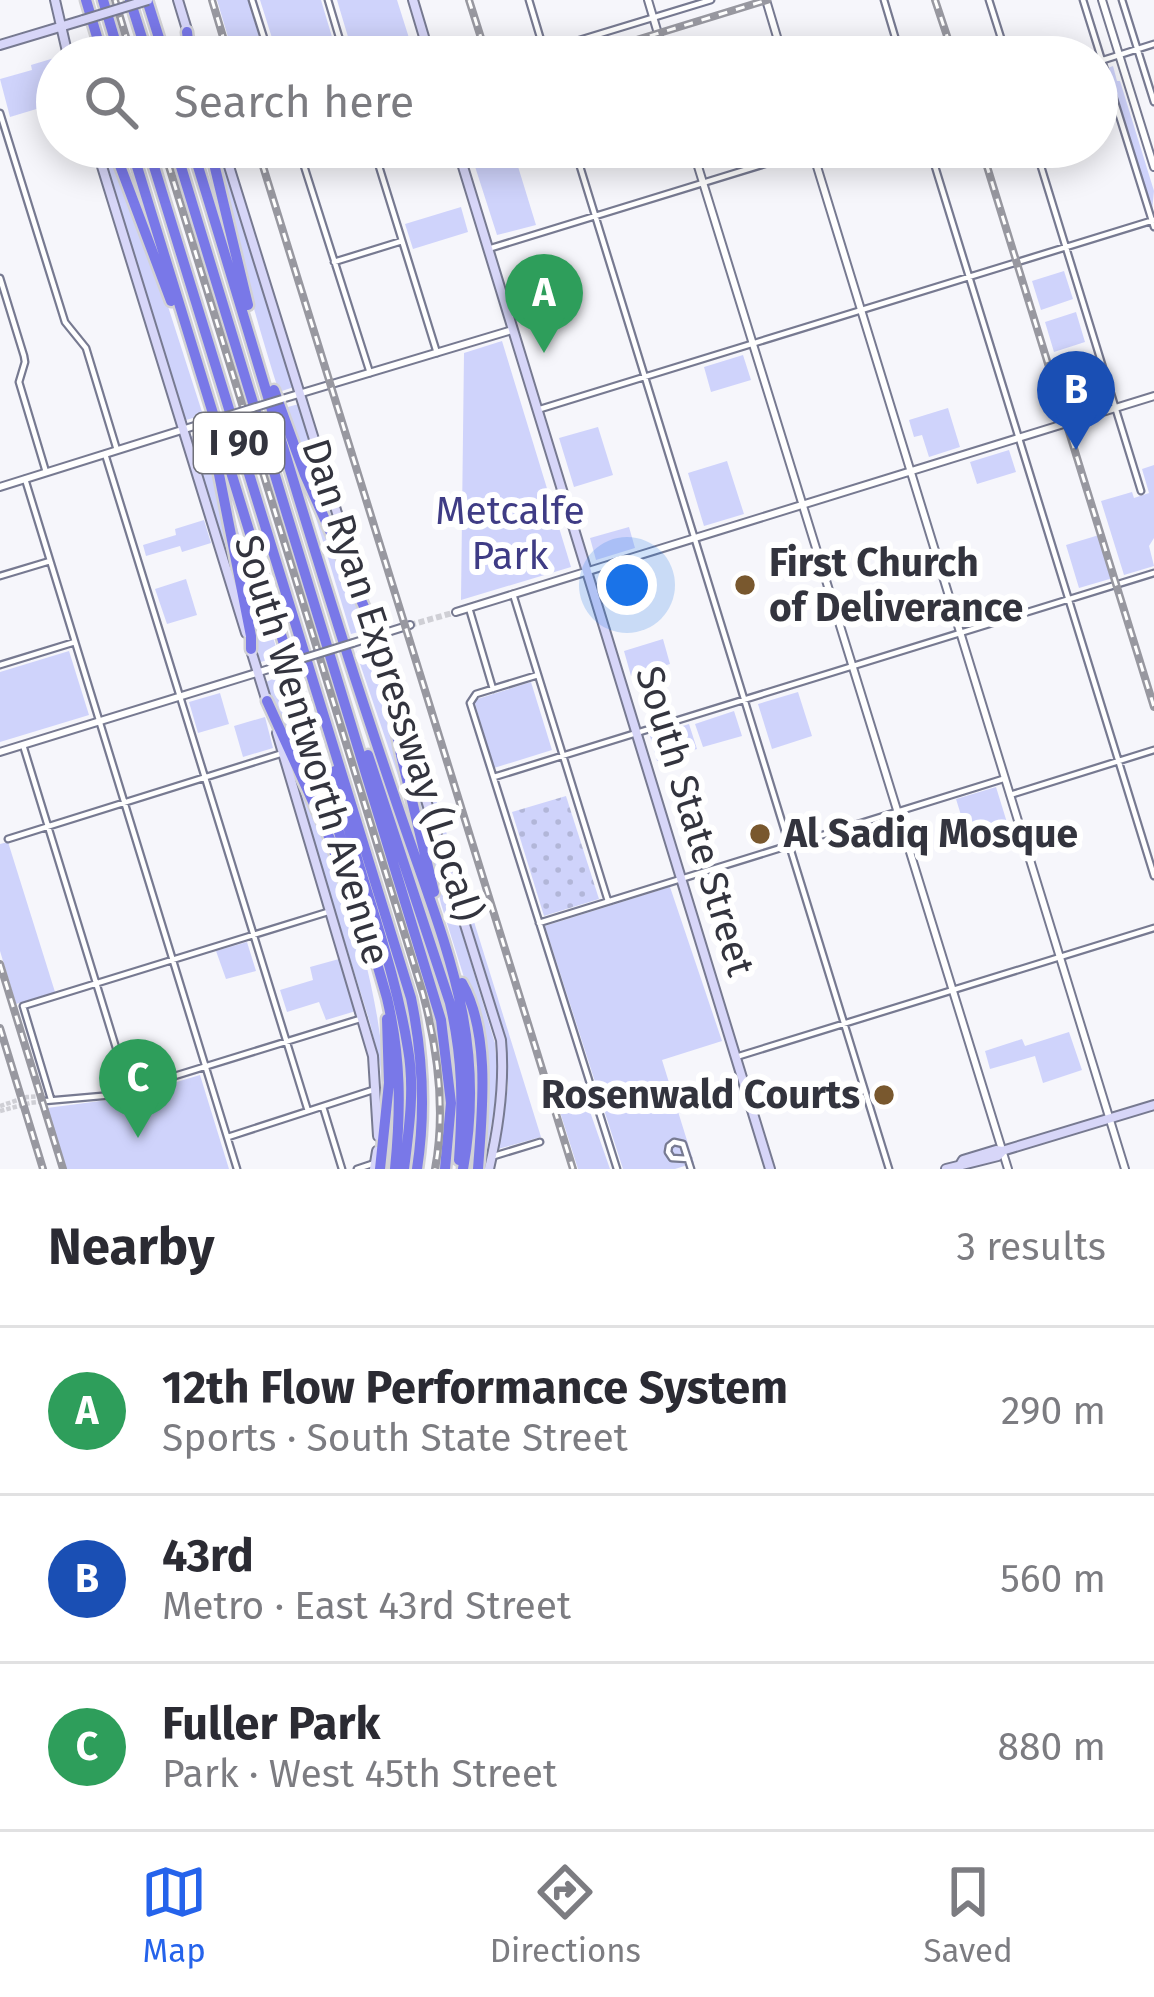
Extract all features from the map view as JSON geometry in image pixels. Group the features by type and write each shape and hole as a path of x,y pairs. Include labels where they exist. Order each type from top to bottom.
{"highway":[{"path":"86,0 97,36"},
{"path":"103,0 114,36"},
{"path":"130,0 141,36"},
{"path":"148,0 159,36"},
{"path":"188,32 189,36"},
{"path":"122,168 190,338"},
{"name":"I 90","path":"137,168 190,338 210,423 295,680 386,998 400,1085 400,1169"},
{"name":"I 90","path":"155,168 411,998 424,1092 417,1169"},
{"name":"I 90","path":"181,168 441,1020 451,1103 446,1169"},
{"name":"Dan Ryan Expressway (Local)","path":"198,168 355,676 454,970 472,1076 469,1138 461,1169"},
{"path":"215,168 248,307 249,332"},
{"path":"257,357 370,620"},
{"path":"210,423 251,650"},
{"path":"384,667 438,919"},
{"path":"343,696 358,725 450,1003 463,1095 461,1169"},
{"path":"267,701 322,820 375,959"},
{"path":"331,738 335,776 409,1052 411,1116 400,1169"},
{"path":"454,970 467,992 482,1065 478,1169"},
{"path":"376,1167 389,1083 386,998"}],"main road":[{"path":"55,0 63,36"},
{"path":"0,45 148,0"},
{"path":"178,0 188,32"},
{"path":"413,0 424,36"},
{"name":"South Wentworth Avenue","path":"102,168 363,1018 376,1089 376,1167"},
{"path":"230,168 501,1040 504,1069 489,1169"},
{"name":"South State Street","path":"463,168 770,1169"},
{"path":"946,1169 1154,1105"}],"street":[{"path":"252,0 263,36"},
{"path":"328,0 339,36"},
{"path":"529,0 540,36"},
{"path":"648,0 659,36"},
{"path":"600,36 711,0"},
{"path":"766,0 777,36"},
{"path":"884,0 895,36"},
{"path":"989,0 1000,36"},
{"path":"1084,0 1093,36"},
{"path":"1102,0 1114,36"},
{"path":"1122,0 1154,102"},
{"path":"1120,55 1154,44"},
{"path":"1118,49 1154,167"},
{"path":"0,113 64,322 86,348 117,450"},
{"path":"537,410 1153,223 1118,116"},
{"path":"305,168 370,373"},
{"path":"379,168 436,353"},
{"path":"581,168 889,1169"},
{"path":"698,168 1008,1169"},
{"path":"488,249 751,168"},
{"path":"820,168 1125,1169"},
{"path":"936,168 1154,876"},
{"path":"1041,168 1141,491"},
{"path":"334,262 402,241"},
{"path":"0,278 25,362 19,382 46,472"},
{"path":"0,487 512,330"},
{"path":"456,611 1154,396"},
{"path":"105,454 308,1112"},
{"path":"25,479 237,1169"},
{"path":"0,576 50,561"},
{"path":"494,777 1154,573"},
{"path":"513,594 608,901"},
{"path":"469,608 493,689"},
{"path":"0,752 410,626"},
{"path":"0,665 75,642"},
{"path":"538,675 471,698 470,703 617,1169"},
{"path":"23,745 129,1090"},
{"path":"1010,795 1154,750"},
{"path":"8,838 283,753"},
{"path":"539,923 1005,778"},
{"path":"331,911 23,1006 47,1099 113,1095 363,1018"},
{"path":"736,1057 1154,928"},
{"path":"227,1137 376,1089"},
{"path":"322,1107 342,1169"},
{"path":"492,1156 540,1142"},
{"path":"688,1160 691,1169"},
{"path":"357,1169 376,1167"}],"green space":[{"path":"217,0 248,0 259,36 228,36"},
{"path":"260,0 321,0 332,36 271,36"},
{"path":"337,0 397,0 408,36 348,36"},
{"path":"36,63 36,109 10,117 0,79 32,70"},
{"path":"1118,81 1154,191 1152,211 1118,100"},
{"path":"106,168 117,168 154,263 203,415 183,418"},
{"path":"219,168 226,168 294,387 279,392"},
{"path":"475,168 518,168 536,225 497,235"},
{"path":"461,207 468,232 413,249 405,224"},
{"path":"1064,271 1073,299 1041,310 1032,281"},
{"path":"1076,312 1085,342 1054,352 1045,322"},
{"name":"Metcalfe Park","path":"502,341 571,567 461,600 464,353"},
{"path":"743,355 751,380 711,392 704,367"},
{"path":"299,404 350,571 284,408"},
{"path":"948,408 960,447 929,457 922,435 914,437 909,420"},
{"path":"598,427 613,475 574,487 559,438"},
{"path":"207,432 240,594 238,595 189,437"},
{"path":"1009,450 1016,472 977,484 970,462"},
{"path":"727,461 744,514 704,526 688,473"},
{"path":"1154,465 1154,538 1149,546 1154,566 1124,575 1101,501 1132,492 1134,498 1149,493 1142,469"},
{"path":"305,482 365,623 366,630 351,634"},
{"path":"227,497 279,656 261,662 260,661"},
{"path":"204,520 211,543 146,556 143,545"},
{"path":"629,527 635,548 596,560 590,538"},
{"path":"1099,535 1113,578 1079,588 1066,545"},
{"path":"186,579 197,615 167,624 155,589"},
{"path":"663,639 670,664 631,676 624,651"},
{"path":"387,642 541,1137 498,1149 508,1087 506,1038 383,643"},
{"path":"372,646 379,670 412,817 356,652"},
{"path":"69,651 89,715 0,742 0,672"},
{"path":"284,674 290,691 328,823 266,682"},
{"path":"531,682 552,750 494,768 474,700"},
{"path":"798,692 812,736 772,749 758,704"},
{"path":"220,693 229,724 198,733 189,702"},
{"path":"734,711 742,736 703,747 695,724"},
{"path":"265,717 273,748 243,757 234,726"},
{"path":"689,724 697,749 657,761 650,736"},
{"path":"401,732 495,1043 498,1084 484,1169 478,1022 441,904"},
{"path":"292,763 327,844 368,970 385,1101 370,1023"},
{"path":"996,787 1009,829 969,841 956,799"},
{"path":"566,796 599,899 544,916 512,812"},
{"path":"8,842 55,992 16,1004 0,951 0,844"},
{"path":"670,887 722,1041 662,1060 694,1163 675,1169 623,1169 545,926"},
{"path":"247,942 256,971 226,979 216,951"},
{"path":"339,959 356,1011 326,1020 319,1002 287,1012 280,990 313,980 310,967"},
{"path":"1069,1032 1082,1070 1043,1083 1035,1056 990,1069 985,1051 1022,1039 1025,1046"},
{"path":"200,1075 229,1169 66,1169 47,1108 123,1098"},
{"path":"587,1103 610,1169 578,1169 560,1112"}],"tunnel":[{"path":"410,625 456,612"},
{"path":"0,1106 44,1096"},
{"path":"0,1111 45,1101"}],"railway":[{"path":"115,0 126,36"},
{"path":"212,0 223,36"},
{"path":"469,0 480,36"},
{"path":"650,36 767,0"},
{"path":"935,0 947,36"},
{"path":"169,168 423,994 439,1081 435,1169"},
{"path":"263,168 573,1169"},
{"path":"987,168 1154,707"},
{"path":"0,964 63,1169"},
{"path":"0,1028 43,1169"}],"place":[{"name":"12th Flow Performance System","path":"544,353"},
{"name":"43rd","path":"1076,450"},
{"name":"First Church of Deliverance","path":"745,585"},
{"name":"Al Sadiq Mosque","path":"760,834"},
{"name":"Rosenwald Courts","path":"884,1095"},
{"name":"Fuller Park","path":"138,1138"}]}
